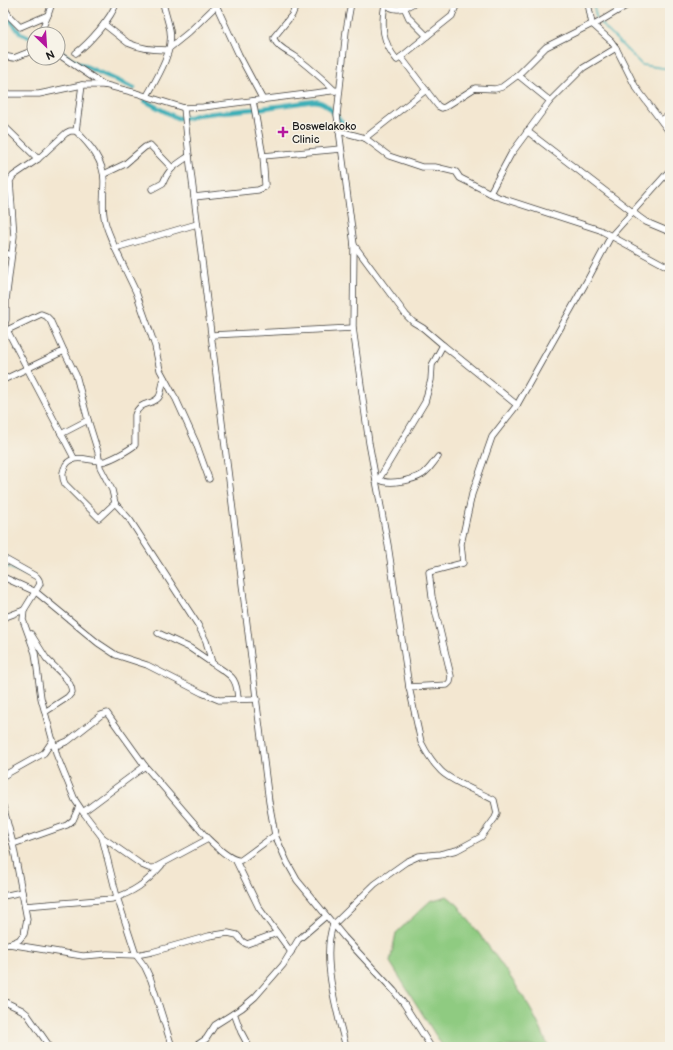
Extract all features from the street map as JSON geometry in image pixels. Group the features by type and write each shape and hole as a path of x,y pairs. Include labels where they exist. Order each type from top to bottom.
{"street":[{"path":"43,26 52,3"},
{"path":"76,54 89,42 104,24 113,12 116,3"},
{"path":"147,96 162,69 170,41 170,30 163,3"},
{"path":"297,3 292,15 274,39 278,45 337,91"},
{"path":"346,1047 336,1003 328,954 333,925 375,884 406,862 419,856 440,854 461,848 485,834 497,813 494,800 450,778 441,771 425,750 421,742 409,687 378,480 369,443 353,328 354,245 339,131 337,91 351,3"},
{"path":"414,3 394,10 385,4 382,28 388,47 398,60 452,16 457,3"},
{"path":"588,3 593,25 611,41 616,48 635,86 670,133"},
{"path":"401,57 438,106 442,108 449,106 475,88 495,89 502,87 518,75 546,47 593,25 630,3"},
{"path":"104,24 132,45 151,50 167,50 188,33 217,4 239,55 263,100"},
{"path":"3,6 10,17 20,27 48,15"},
{"path":"404,7 409,18 427,36"},
{"path":"490,193 508,159 550,101 583,68 616,48"},
{"path":"3,56 14,58 26,53"},
{"path":"66,59 105,85"},
{"path":"518,75 550,101"},
{"path":"3,94 51,93 82,85 105,85 147,96 184,110 337,91"},
{"path":"76,131 82,85"},
{"path":"365,138 426,90"},
{"path":"194,196 263,188 266,184 263,156 253,101"},
{"path":"184,110 269,802 275,835 297,880 333,925 364,960 377,971 401,1000 431,1047"},
{"path":"661,120 670,115"},
{"path":"3,125 38,159"},
{"path":"74,458 27,369 4,331 6,320 6,300 14,236 10,181 13,176 38,159 70,131 76,131 90,146 101,165 104,174 103,214 106,226 136,292 155,346 160,370 176,398 194,437 209,479"},
{"path":"339,131 365,138 389,156 422,167 435,167 456,172 460,178 498,197 600,230 670,268"},
{"path":"527,131 646,222 670,232"},
{"path":"104,174 125,164 145,147 150,145 172,168"},
{"path":"263,156 341,148"},
{"path":"152,189 163,183 166,174 189,156"},
{"path":"409,687 447,684 450,682 451,676 432,597 429,572 463,563 463,532 466,526 472,494 492,437 517,405 611,236 670,170"},
{"path":"115,248 197,224"},
{"path":"354,245 406,315 413,322 424,328 517,405"},
{"path":"3,251 11,256"},
{"path":"4,331 41,314 50,320 76,375 101,471 112,490 115,503 130,520 198,625 206,641 212,663"},
{"path":"6,320 17,326"},
{"path":"212,335 353,328"},
{"path":"378,480 425,402 431,380 432,365 443,345"},
{"path":"3,380 64,351"},
{"path":"115,503 98,518 65,484 62,478 64,469 69,461 74,458 99,461 107,460 136,445 136,411 139,407 155,400 159,396 164,378"},
{"path":"62,434 88,420"},
{"path":"378,480 391,483 421,476 428,470 438,457"},
{"path":"3,558 37,577 39,580 40,584 24,610 23,620 35,653 42,698 54,747 79,807 102,837 142,865 149,868 154,868 164,864 208,839"},
{"path":"3,577 36,592 110,651 147,665 219,700 257,699"},
{"path":"3,618 24,610"},
{"path":"23,620 46,657 65,679 72,690 68,697 45,712"},
{"path":"158,633 190,648 233,678 238,688 238,700"},
{"path":"54,747 68,741 98,717 107,713 145,766 208,839 236,861 259,908 291,952"},
{"path":"3,776 44,753 53,740"},
{"path":"83,812 145,766"},
{"path":"3,806 5,820 13,844 27,920 24,934 19,940 6,945"},
{"path":"13,844 67,825 73,820 79,807"},
{"path":"236,861 245,858 275,835"},
{"path":"102,837 117,897 136,955 145,967 151,980 172,1047"},
{"path":"25,906 107,900 117,897 131,892 146,883 164,864"},
{"path":"3,896 22,892"},
{"path":"201,1047 215,1025 250,1002 283,964 302,935 326,916"},
{"path":"6,945 83,956 106,954 136,955 224,934 237,935 247,944 277,933"},
{"path":"3,1001 27,1014 50,1047"},
{"path":"234,1013 248,1047"},
{"path":"194,1047 206,1040"}],"green space":[{"path":"447,896 458,905 508,973 530,1008 548,1046 443,1047 390,962 396,933 430,901"}],"waterway":[{"path":"593,3 597,20"},
{"path":"11,21 20,33 26,36"},
{"path":"600,23 642,65 670,69"},
{"path":"66,56 76,62 134,88"},
{"path":"145,101 177,118 189,118 195,115 253,109"},
{"path":"257,109 314,101 320,102 328,107 348,127"},
{"path":"3,565 32,577"}],"place":[{"name":"Boswelakoko Clinic","path":"283,132"}]}
